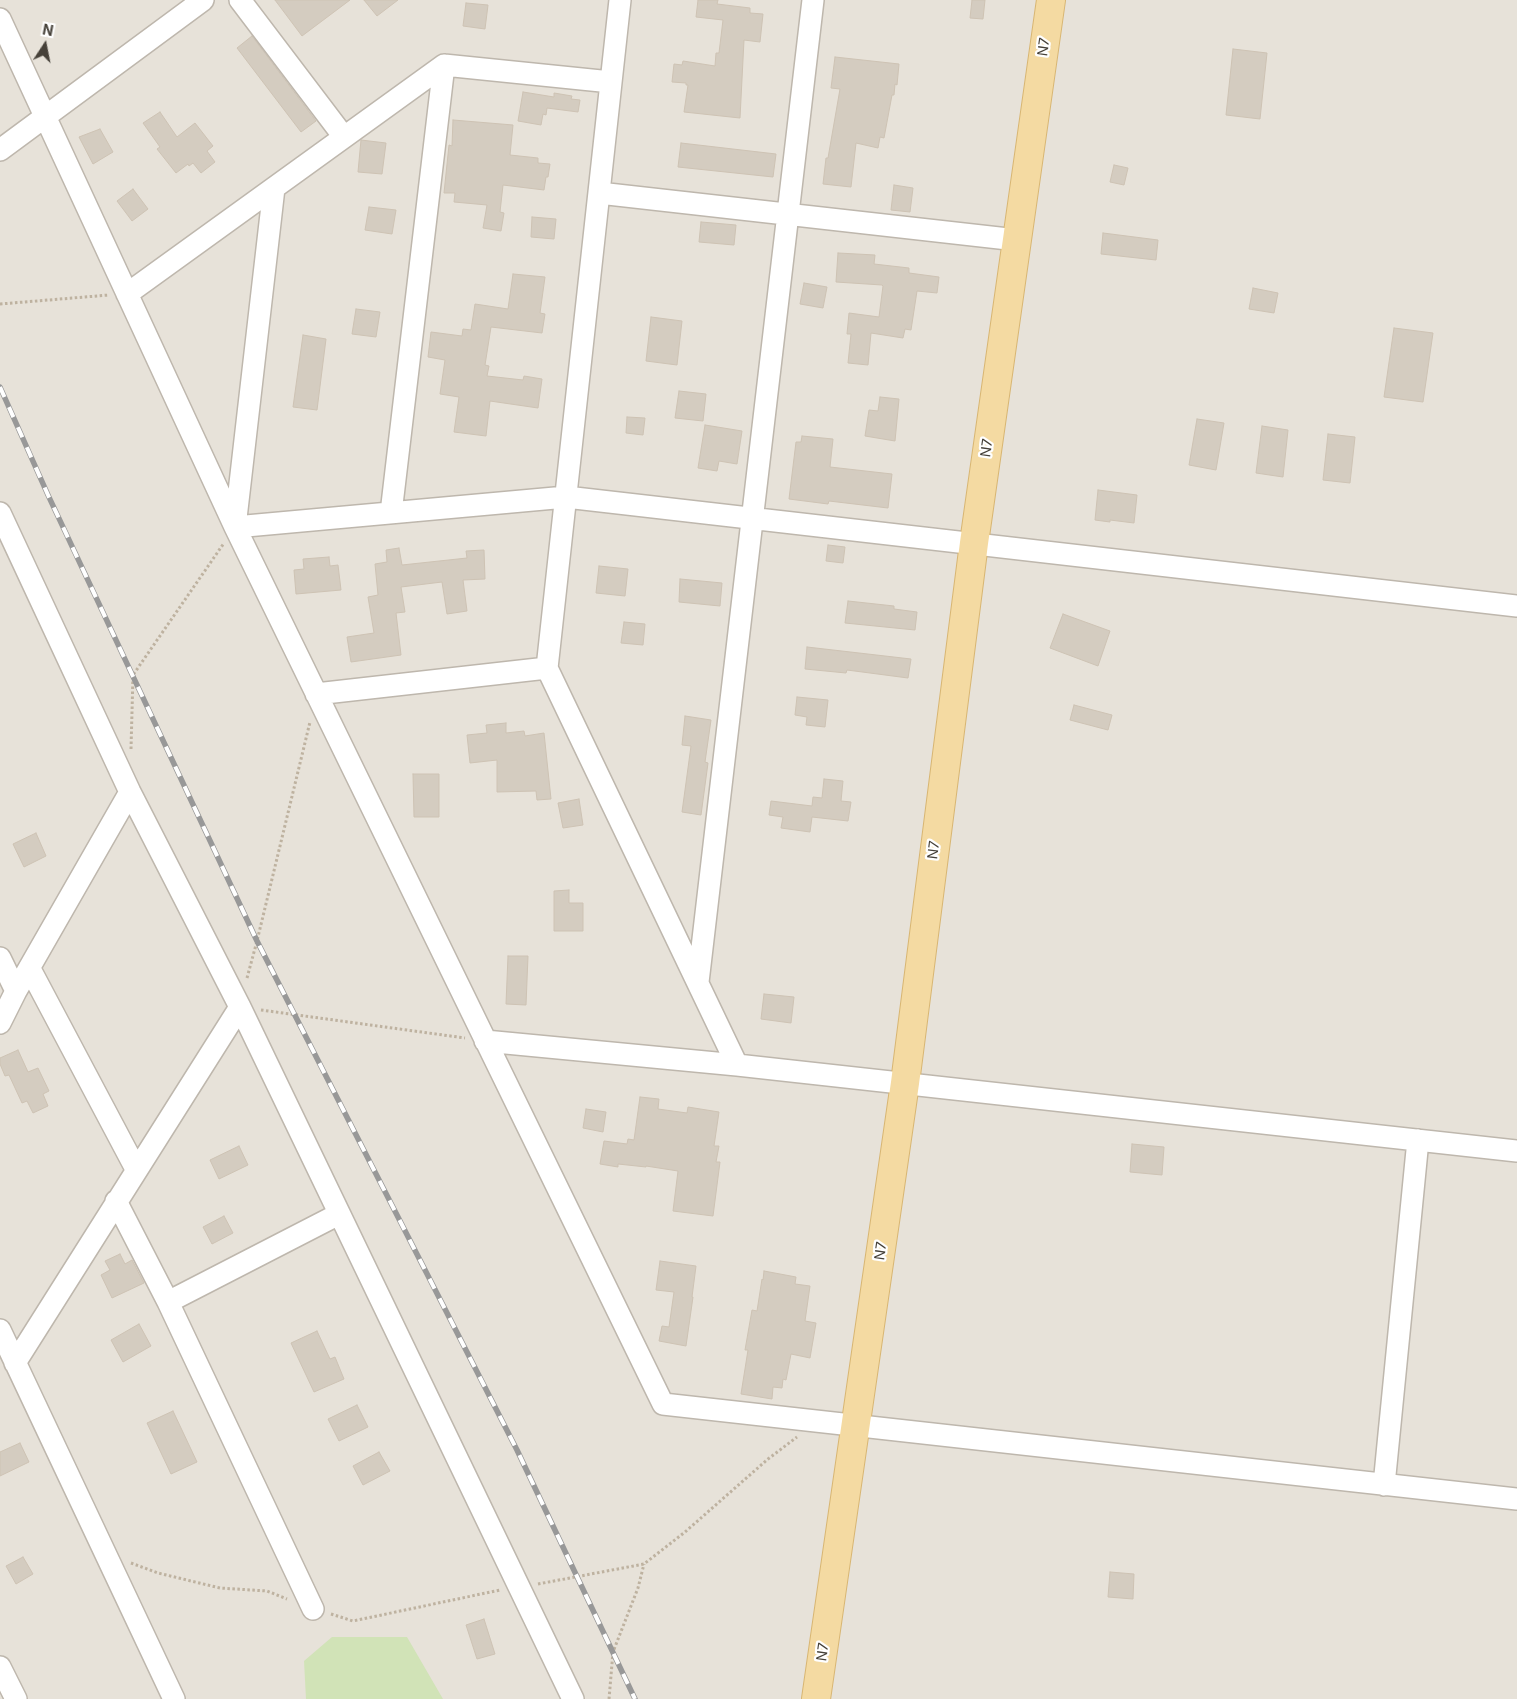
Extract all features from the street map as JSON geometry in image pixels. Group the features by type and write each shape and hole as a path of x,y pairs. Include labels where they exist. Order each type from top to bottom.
{"main road":[{"name":"N7","path":"816,1699 904,1083 974,543 1051,0"}],"street":[{"path":"0,150 203,0"},
{"path":"240,0 344,137"},
{"path":"620,0 547,668 737,1065"},
{"path":"698,982 813,0"},
{"path":"0,19 235,527 663,1404 1517,1499"},
{"path":"127,294 444,65 611,82"},
{"path":"390,513 444,65"},
{"path":"235,527 274,188"},
{"path":"599,193 1017,240"},
{"path":"235,527 566,497 1517,606"},
{"path":"0,513 130,792 240,1007 573,1699"},
{"path":"316,694 547,668"},
{"path":"0,1023 16,991 130,792"},
{"path":"0,958 16,991"},
{"path":"30,969 136,1170"},
{"path":"15,1363 240,1007"},
{"path":"486,1041 737,1065 1517,1151"},
{"path":"1384,1485 1418,1140"},
{"path":"116,1201 168,1302 313,1609"},
{"path":"168,1302 339,1214"},
{"path":"0,1330 172,1698"},
{"path":"0,1666 16,1699"}],"path":[{"path":"0,304 127,294"},
{"path":"131,753 133,676 235,527"},
{"path":"316,694 240,1007 486,1041"},
{"path":"105,1553 158,1572 220,1588 267,1591 313,1609 353,1621 519,1586 644,1564 685,1532 768,1459 817,1422"},
{"path":"609,1699 613,1652 638,1588 644,1564"}],"shaded area":[{"path":"0,0 1517,0 1517,1699 0,1699"}],"green space":[{"path":"332,1637 407,1637 443,1699 306,1699 304,1661"}],"building":[{"path":"275,0 350,0 302,36"},
{"path":"364,0 398,0 377,16"},
{"path":"698,0 718,0 717,4 750,8 750,13 763,14 760,42 744,40 740,118 684,112 688,85 686,83 672,82 674,64 682,65 683,61 715,66 716,53 719,53 723,20 696,17"},
{"path":"972,0 985,0 983,19 970,18"},
{"path":"466,3 488,5 485,29 463,26"},
{"path":"252,36 316,121 301,132 237,48"},
{"path":"1233,49 1267,53 1260,119 1226,115"},
{"path":"835,57 899,64 897,85 895,84 894,95 892,95 884,138 880,137 878,148 856,143 851,187 823,184 826,158 828,158 840,89 831,88"},
{"path":"523,92 554,97 554,93 572,96 571,99 580,100 578,112 547,108 546,115 543,114 541,125 518,121"},
{"path":"160,112 177,137 195,123 213,146 207,151 215,162 201,173 193,163 189,166 188,164 176,173 157,149 160,147 143,123"},
{"path":"453,120 513,125 510,155 538,158 538,163 550,164 544,190 503,185 500,212 504,213 501,231 483,228 487,205 454,202 455,193 444,193 449,145 452,146"},
{"path":"100,129 113,152 93,164 79,137"},
{"path":"361,140 386,143 382,174 358,172"},
{"path":"681,143 776,154 773,177 678,167"},
{"path":"1114,165 1128,168 1124,185 1110,182"},
{"path":"894,185 913,188 910,212 891,210"},
{"path":"133,189 148,209 132,221 117,201"},
{"path":"369,207 396,210 392,234 365,230"},
{"path":"532,217 556,219 554,239 531,237"},
{"path":"701,222 736,225 734,245 699,242"},
{"path":"1103,233 1158,240 1156,260 1101,254"},
{"path":"838,253 875,255 874,264 909,268 909,273 939,277 937,293 917,291 911,330 905,329 903,338 871,333 868,365 848,363 851,334 847,334 849,313 879,317 883,286 836,282"},
{"path":"513,274 545,277 540,313 545,314 542,333 491,327 485,365 489,366 487,376 523,380 524,376 542,379 538,408 490,401 486,436 454,432 459,397 440,394 445,360 428,357 431,332 462,336 463,329 471,330 475,304 508,309"},
{"path":"804,283 827,287 823,308 800,304"},
{"path":"1253,288 1278,293 1274,313 1249,309"},
{"path":"356,309 380,312 376,337 352,334"},
{"path":"651,317 682,321 677,365 646,361"},
{"path":"1394,328 1433,333 1423,402 1384,397"},
{"path":"303,335 326,339 317,410 293,407"},
{"path":"679,391 706,394 703,421 675,418"},
{"path":"880,397 899,399 895,441 865,436 869,410 878,411"},
{"path":"627,417 645,418 643,435 626,433"},
{"path":"1197,419 1224,423 1216,470 1189,465"},
{"path":"705,425 742,431 737,464 719,461 717,471 698,468"},
{"path":"1262,426 1288,430 1283,477 1256,473"},
{"path":"1328,434 1355,437 1350,483 1323,480"},
{"path":"802,436 833,439 830,467 892,474 888,508 829,501 828,504 789,499 796,442 801,442"},
{"path":"1098,490 1137,495 1134,523 1095,520"},
{"path":"828,545 845,547 843,563 826,561"},
{"path":"399,548 402,565 467,558 466,551 484,550 485,579 463,580 467,611 447,614 442,582 401,587 405,612 396,613 401,655 351,662 347,637 374,633 368,597 378,595 375,564 387,562 386,550"},
{"path":"329,557 330,566 338,565 341,590 296,594 294,570 304,569 303,559"},
{"path":"599,566 628,569 625,596 596,593"},
{"path":"680,579 722,583 720,606 679,602"},
{"path":"848,601 894,606 894,609 917,612 915,630 845,623"},
{"path":"1063,614 1110,631 1098,666 1050,648"},
{"path":"624,622 645,624 643,645 621,643"},
{"path":"807,647 911,659 908,678 847,670 846,673 805,669"},
{"path":"797,697 828,700 825,727 806,725 807,717 795,715"},
{"path":"1074,705 1112,715 1108,730 1070,720"},
{"path":"685,716 711,720 705,762 708,763 701,815 682,812 691,746 682,745"},
{"path":"506,723 506,733 524,731 525,736 544,733 551,799 537,800 536,791 497,792 497,760 470,763 467,735 487,733 486,725"},
{"path":"413,774 439,774 439,817 414,817"},
{"path":"824,779 843,781 841,801 851,802 848,821 812,817 810,832 781,828 783,817 769,815 771,801 812,806 813,797 822,798"},
{"path":"579,799 583,825 563,828 558,803"},
{"path":"36,833 46,856 24,867 13,844"},
{"path":"569,890 569,903 583,903 583,931 554,931 554,891"},
{"path":"508,956 528,956 526,1005 506,1004"},
{"path":"764,994 794,997 791,1023 761,1019"},
{"path":"18,1050 28,1072 38,1068 49,1091 43,1094 48,1106 33,1113 27,1101 22,1103 9,1075 5,1076 0,1064 0,1058"},
{"path":"640,1097 659,1099 658,1109 687,1113 688,1107 719,1112 714,1146 719,1146 716,1162 720,1162 713,1216 673,1211 678,1171 646,1166 618,1164 618,1167 600,1164 604,1141 627,1144 628,1139 634,1140"},
{"path":"586,1109 606,1112 603,1132 583,1128"},
{"path":"1132,1144 1164,1147 1162,1175 1130,1172"},
{"path":"239,1146 248,1165 219,1179 210,1160"},
{"path":"224,1216 233,1233 212,1244 203,1227"},
{"path":"120,1254 125,1264 132,1260 144,1283 112,1298 101,1275 110,1270 105,1261"},
{"path":"660,1261 696,1266 686,1346 659,1341 662,1326 669,1327 674,1292 656,1290"},
{"path":"764,1271 796,1277 795,1284 810,1286 805,1321 816,1323 810,1358 791,1354 786,1380 783,1379 782,1388 773,1387 772,1399 741,1394 748,1350 745,1350 752,1310 757,1311"},
{"path":"139,1324 151,1346 123,1362 111,1340"},
{"path":"317,1331 330,1359 335,1357 344,1379 314,1392 291,1343"},
{"path":"357,1405 368,1427 339,1441 328,1419"},
{"path":"173,1411 197,1462 171,1474 147,1423"},
{"path":"20,1443 29,1462 0,1476 0,1452"},
{"path":"379,1452 390,1471 363,1485 353,1466"},
{"path":"23,1557 33,1574 16,1584 6,1566"},
{"path":"1110,1572 1134,1574 1133,1599 1108,1597"},
{"path":"484,1619 495,1654 477,1659 466,1625"}],"railway":[{"path":"0,387 48,495 257,941 517,1450 635,1699"}]}
